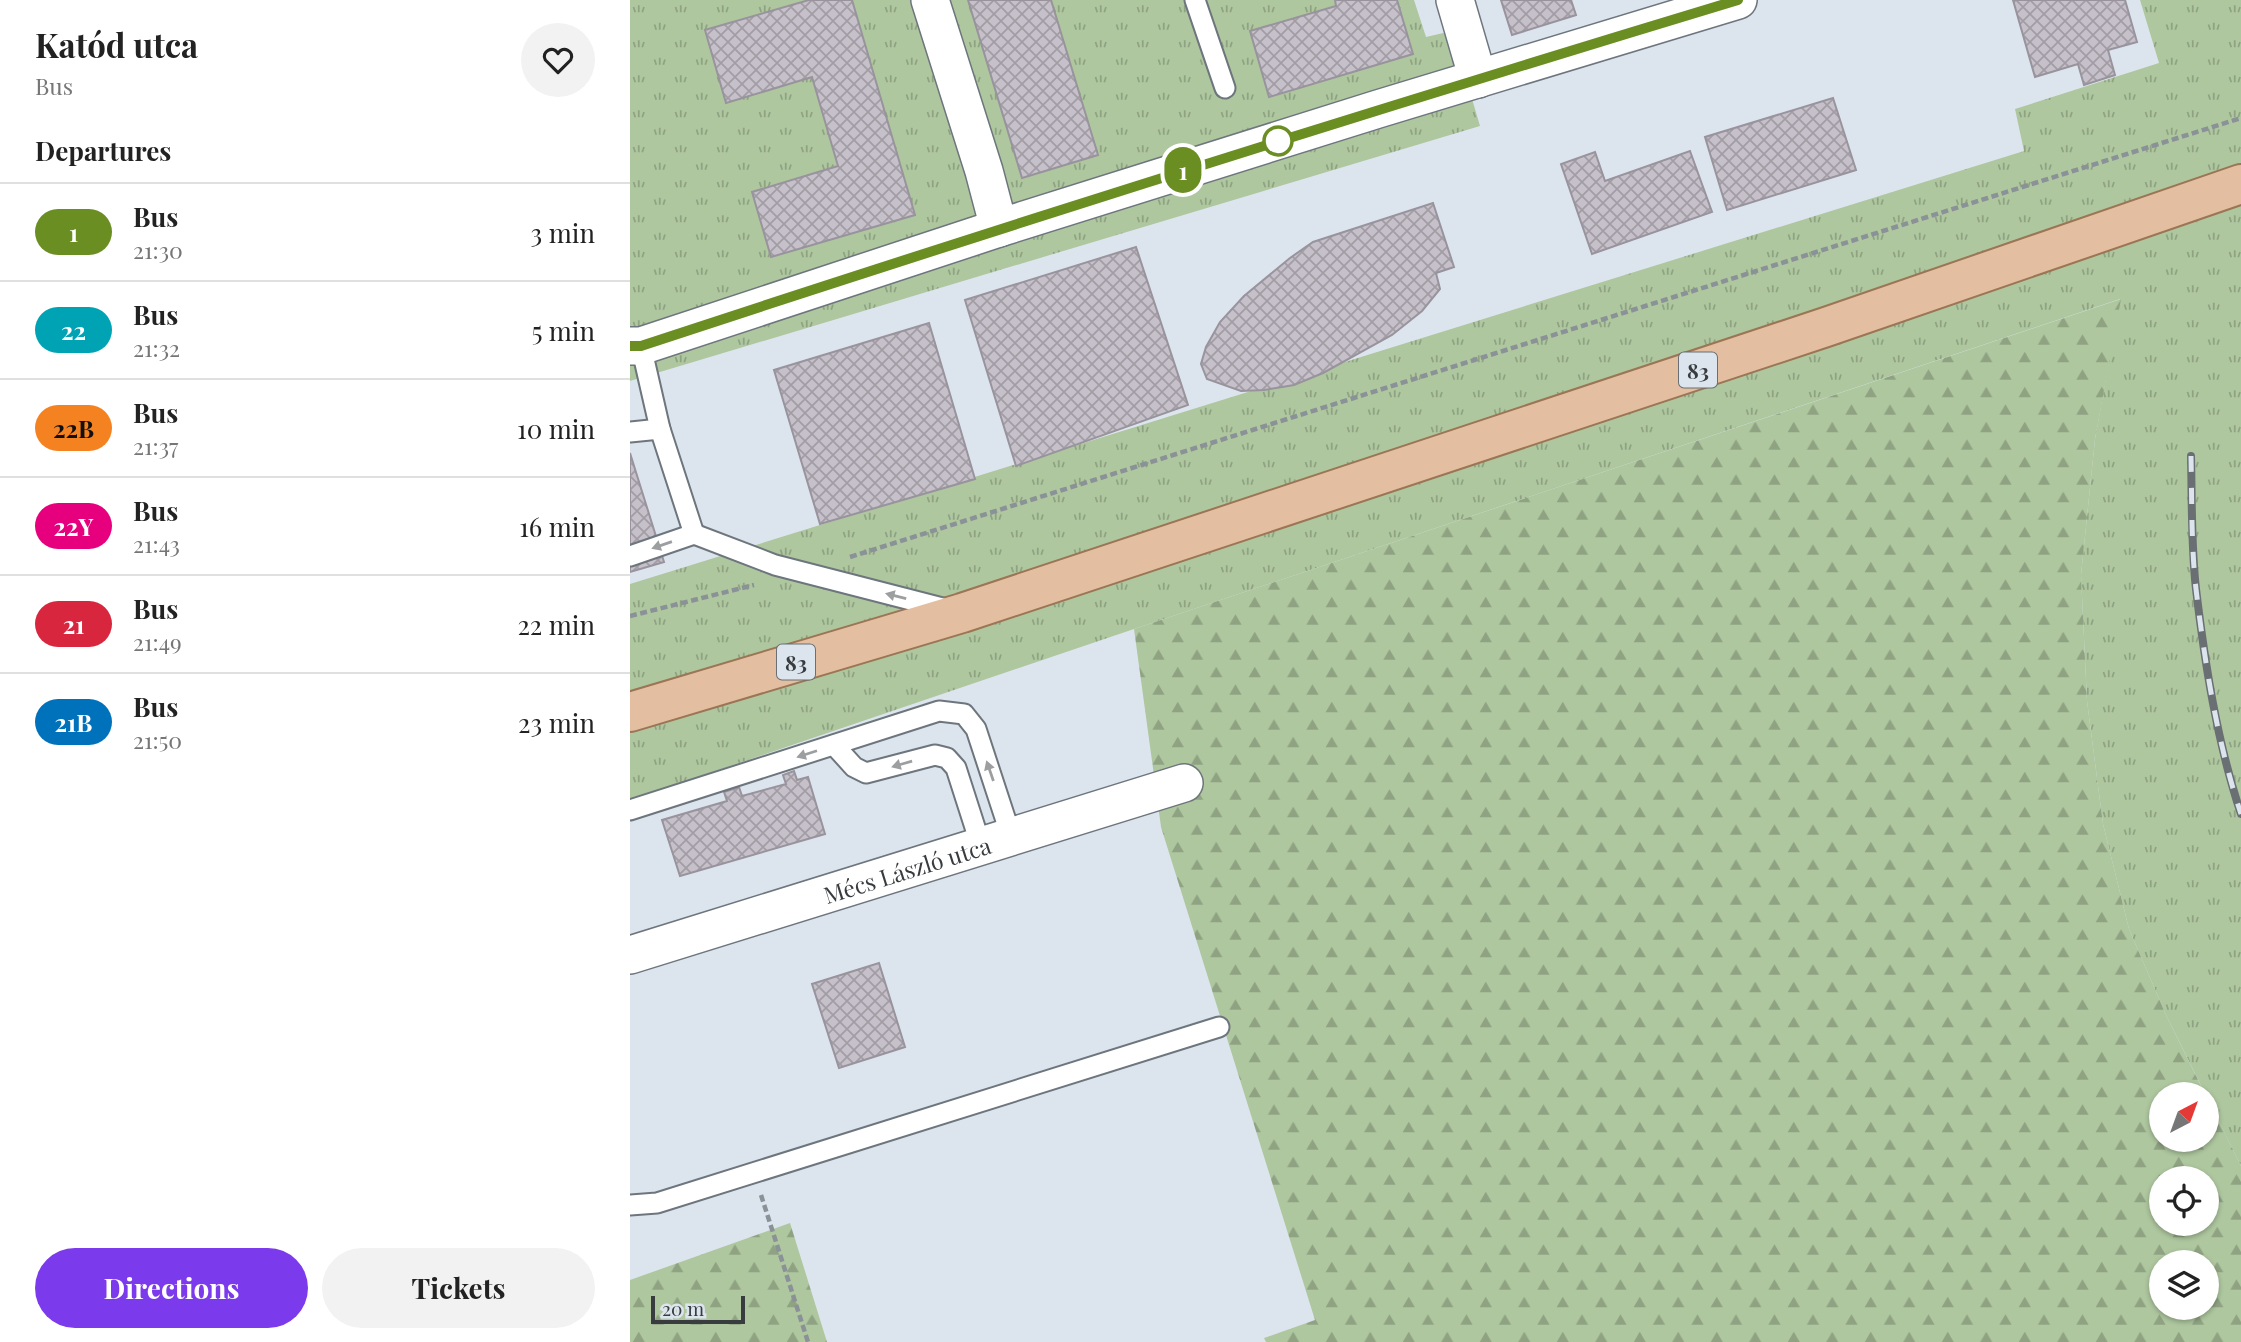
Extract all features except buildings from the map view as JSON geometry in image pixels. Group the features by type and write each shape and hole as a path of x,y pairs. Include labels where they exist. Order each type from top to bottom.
{"main road":[{"name":"83","path":"630,712 962,613 1826,327 2241,184"}],"street":[{"path":"930,0 984,171 999,228"},
{"path":"1455,0 1478,79"},
{"path":"635,346 999,228 1738,0"},
{"name":"Mécs László utca","path":"630,955 1184,783"}],"lane":[{"path":"1195,0 1225,88"},
{"path":"635,346 694,534"},
{"path":"630,432 660,429"},
{"path":"630,556 694,534 775,565 962,613"},
{"path":"630,810 939,711 964,714 976,729 996,841"},
{"path":"834,745 854,767 866,773 935,755 947,758 956,768 996,841"},
{"path":"630,1205 657,1203 754,1174 1219,1027"}],"path":[{"path":"630,616 803,572 2241,118"},
{"path":"754,1174 808,1342"}],"green space":[{"path":"630,0 1414,0 1426,37 1452,31 1480,126 630,381"},
{"path":"2140,0 2241,0 2241,1166 2219,1122 2219,1082 2199,1082 2166,1015 2129,929 2103,824 2087,701 2081,575 2095,439 2120,299 630,800 630,584 2024,151 2015,109 2159,63"},
{"path":"2121,299 2095,439 2081,575 2087,701 2103,824 2129,929 2166,1015 2199,1082 2149,1082 2149,1152 2219,1152 2219,1121 2241,1166 2241,1342 1266,1342 1264,1338 1315,1320 1161,827 1134,629"},
{"path":"790,1223 827,1342 630,1342 630,1280"}],"railway":[{"path":"2191,456 2193,556 2203,646 2219,731 2241,814"}],"bus line":[{"name":"1","path":"630,346 641,346 999,228 1738,0"}]}
